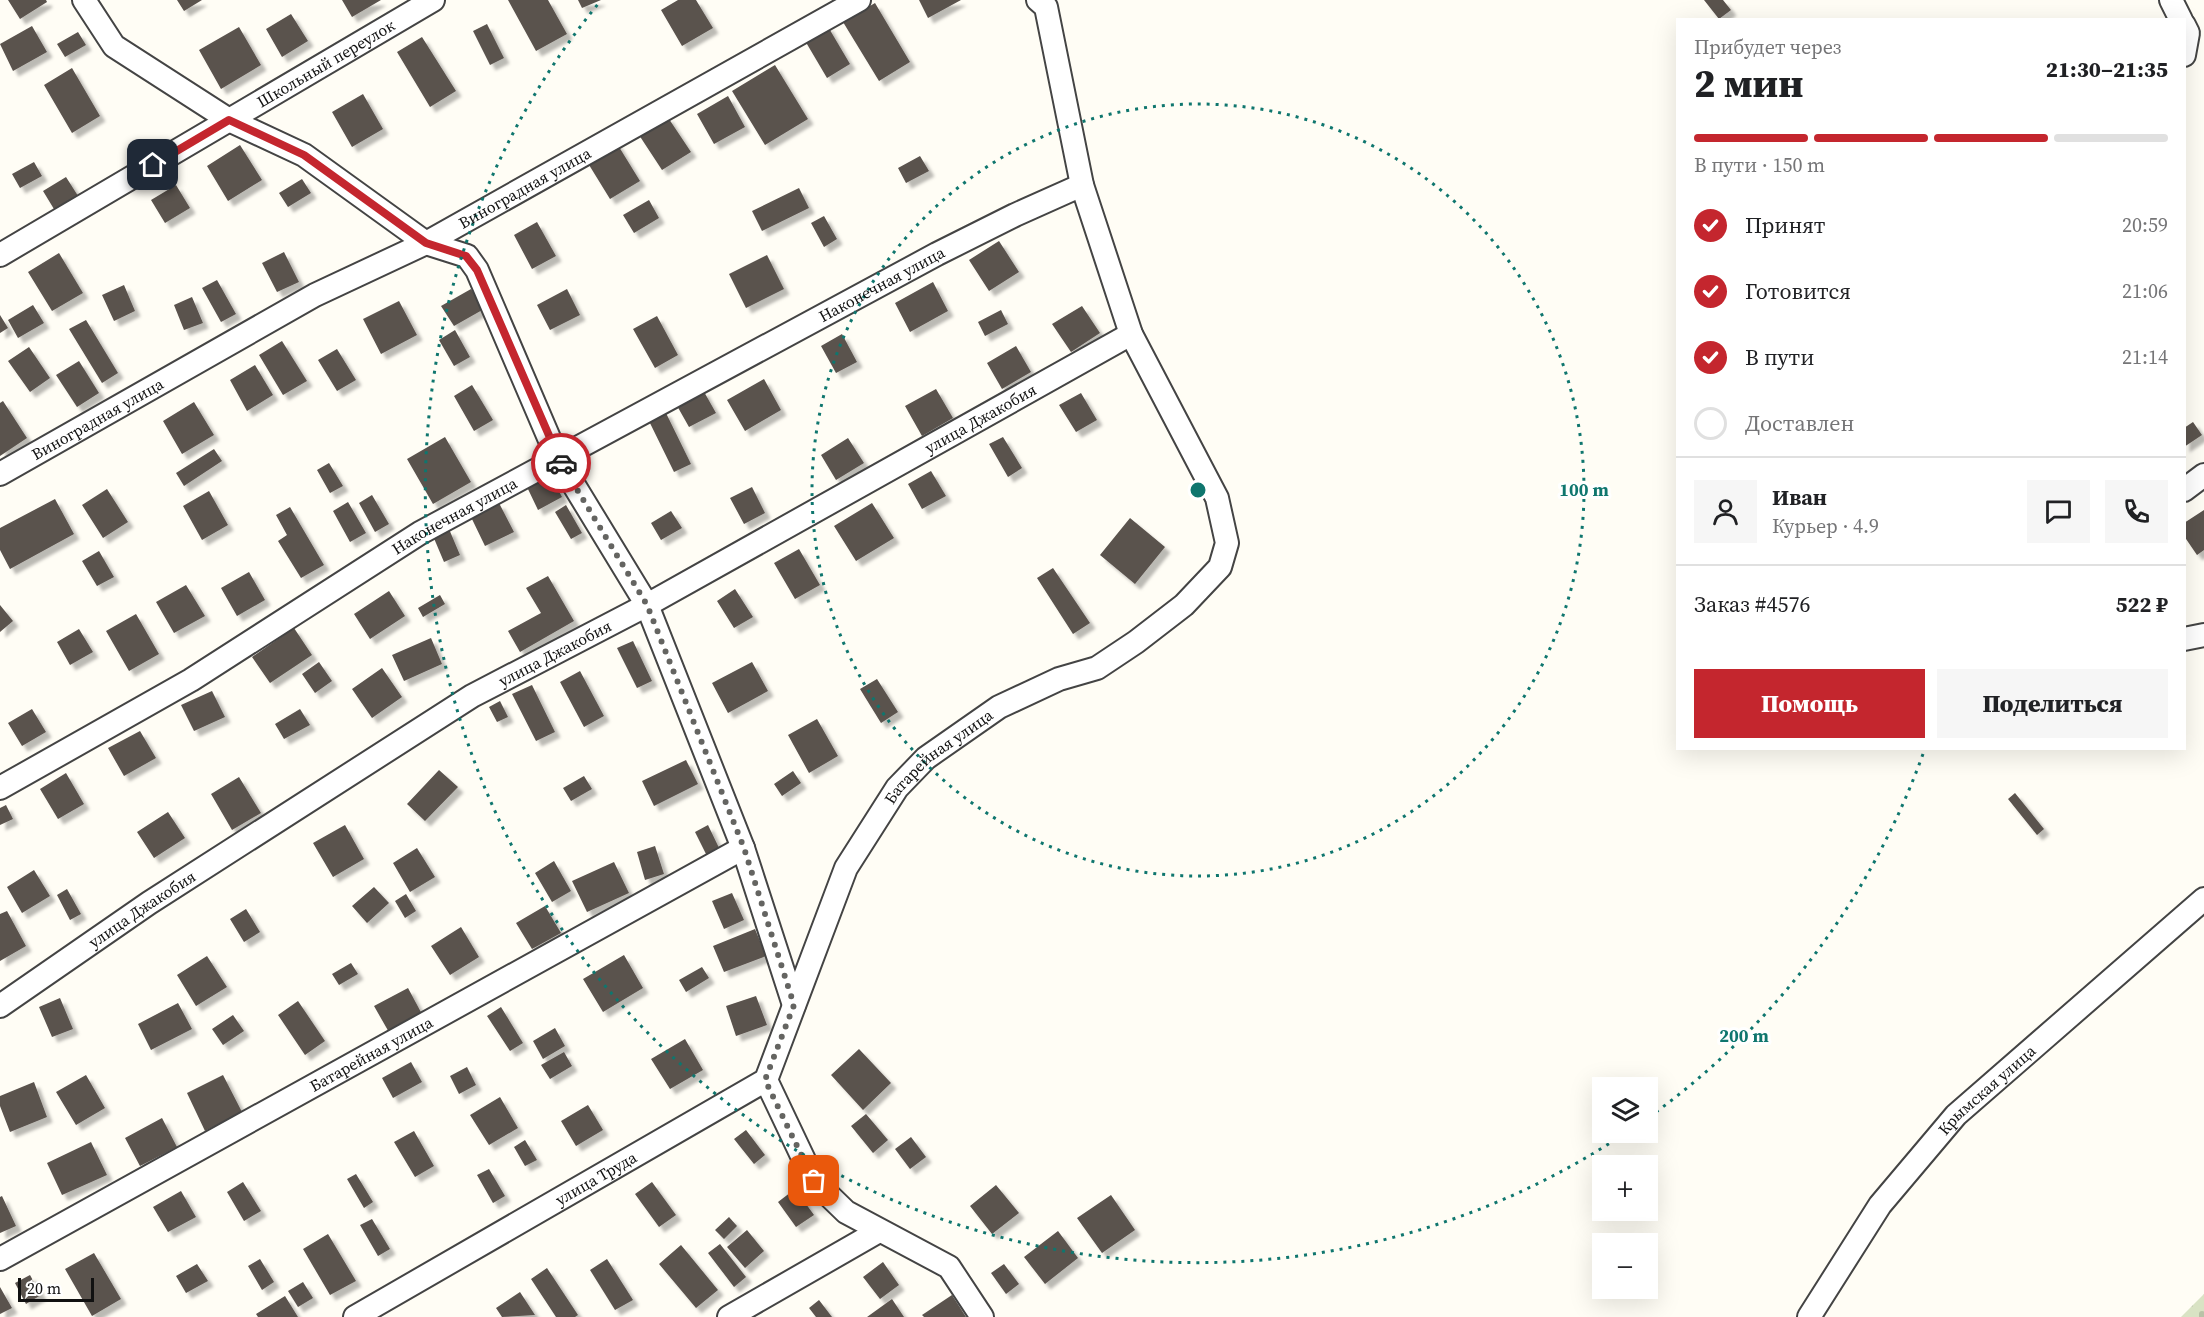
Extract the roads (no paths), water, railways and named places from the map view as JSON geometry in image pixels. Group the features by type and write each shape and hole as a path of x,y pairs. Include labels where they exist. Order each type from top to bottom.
{"street":[{"path":"84,0 114,46 229,120 304,155 426,243 466,256 477,270 558,459 647,605 744,848 794,1005 765,1080 814,1181 846,1212 949,1267 982,1317"},
{"name":"Школьный переулок","path":"0,255 433,0"},
{"name":"Виноградная улица","path":"0,474 315,295 426,243 859,0"},
{"name":"Батарейная улица","path":"794,1005 846,868 897,788 926,758 999,708 1059,679 1097,668 1184,604 1220,567 1227,543 1217,498 1131,334 1082,185 1046,7 1038,0"},
{"path":"2171,0 2180,18"},
{"path":"2186,29 2188,33 2186,44"},
{"name":"Наконечная улица","path":"0,788 191,680 420,533 937,254 1082,185"},
{"name":"улица Джакобия","path":"0,1006 149,903 472,696 647,605 1131,334"},
{"path":"2186,488 2204,475"},
{"path":"2186,638 2204,634"},
{"name":"Батарейная улица","path":"0,1259 744,848"},
{"name":"Крымская улица","path":"1809,1317 1880,1205 1956,1115 2204,899"},
{"name":"улица Труда","path":"355,1317 765,1080"},
{"path":"729,1317 879,1231"}]}
